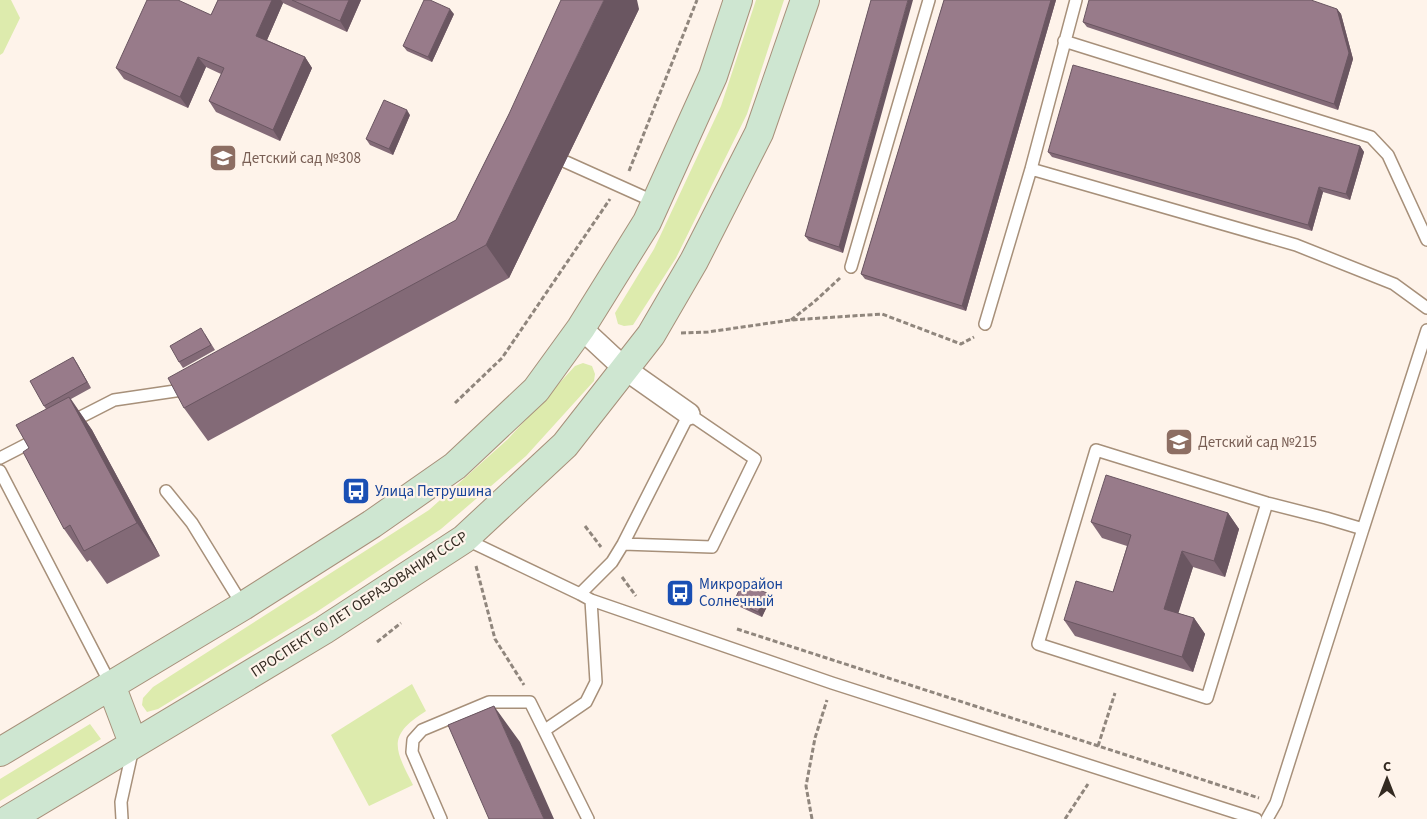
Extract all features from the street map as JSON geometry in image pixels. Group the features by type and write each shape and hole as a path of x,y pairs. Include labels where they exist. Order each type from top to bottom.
{"main road":[{"path":"0,752 242,606 372,524 455,466 536,390 581,328 647,222 714,76 738,0"},
{"name":"ПРОСПЕКТ 60 ЛЕТ ОБРАЗОВАНИЯ СССР","path":"9,819 324,630 464,539 565,445 650,335 694,261 759,133 805,0"},
{"path":"111,685 134,744"}],"street":[{"path":"581,328 625,369 689,414"}],"lane":[{"path":"850,268 929,0"},
{"path":"985,324 1031,169 1076,0"},
{"path":"1064,41 1371,137 1388,155 1427,240"},
{"path":"566,162 656,202"},
{"path":"1031,169 1296,245 1394,284 1427,308"},
{"path":"1267,819 1276,803 1427,330"},
{"path":"0,458 114,400 182,390 199,380"},
{"path":"580,594 612,562 623,544 689,414 755,459 712,547 623,544"},
{"path":"1267,504 1207,698 1038,644 1096,450 1267,504 1326,518 1363,530"},
{"path":"0,471 111,685"},
{"path":"166,491 192,523 242,606"},
{"path":"464,539 590,600 832,683 1256,819"},
{"path":"545,730 586,702 596,682 590,600"},
{"path":"441,819 412,752 413,740 422,730 489,702 530,702 588,819"},
{"path":"122,819 121,802 134,744"}],"path":[{"path":"455,402 502,358 631,167 697,0"},
{"path":"791,320 814,302 850,268"},
{"path":"650,335 708,332 791,320 882,314 961,344 975,337 985,324"},
{"path":"585,526 637,597"},
{"path":"476,566 495,638 528,693"},
{"path":"377,642 401,623"},
{"path":"731,627 1276,803"},
{"path":"812,819 806,786 815,738 832,683"},
{"path":"1098,746 1115,693"},
{"path":"1065,819 1098,768"}],"green space":[{"path":"0,0 11,0 20,18 3,53 0,55"},
{"path":"756,0 784,0 747,114 676,258 633,325 624,326 618,324 615,313 654,249 721,106"},
{"path":"583,363 592,366 595,374 594,381 526,456 441,529 318,611 158,709 147,712 142,705 143,698 153,687 429,510 508,439 575,366"},
{"path":"412,684 426,711 405,728 398,744 402,762 413,785 369,806 331,735"},
{"path":"90,724 101,739 0,801 0,779"}],"building":[{"path":"147,0 178,0 211,15 218,0 272,0 256,36 305,57 273,130 209,101 224,68 198,57 180,97 116,68"},
{"path":"292,0 349,0 340,21"},
{"path":"424,0 430,0 450,9 428,57 403,46"},
{"path":"561,0 604,0 486,245 184,408 168,378 456,220 509,114"},
{"path":"871,0 908,0 839,247 805,236"},
{"path":"944,0 1051,0 962,306 861,274"},
{"path":"1089,0 1311,0 1337,9 1349,53 1334,104 1083,22"},
{"path":"1073,65 1360,146 1346,194 1319,187 1308,225 1048,152"},
{"path":"384,100 407,110 389,149 366,139"},
{"path":"201,328 211,345 179,362 170,346"},
{"path":"73,357 87,382 44,406 30,381"},
{"path":"69,397 137,523 84,551 70,525 64,529 23,452 29,448 16,425"},
{"path":"1106,475 1228,513 1214,561 1182,551 1164,609 1194,618 1182,657 1064,620 1076,581 1113,592 1131,535 1091,522"},
{"path":"743,582 767,593 758,612 734,601"},
{"path":"494,706 544,819 489,819 448,725"}],"place":[{"name":"Детский сад №308","path":"223,158"},
{"name":"Детский сад №215","path":"1179,442"},
{"name":"Улица Петрушина","path":"356,491"},
{"name":"Микрорайон Солнечный","path":"680,593"}]}
